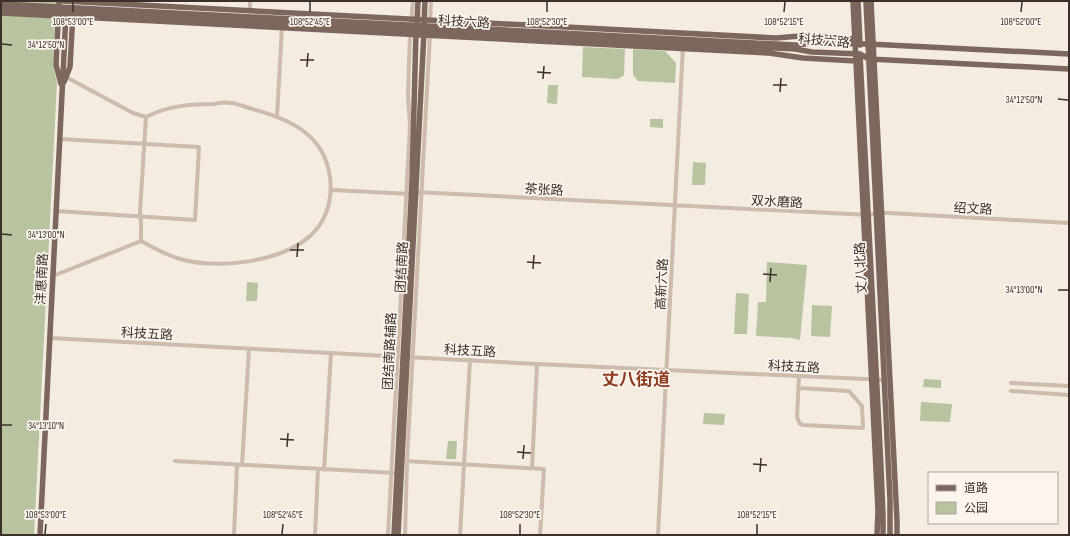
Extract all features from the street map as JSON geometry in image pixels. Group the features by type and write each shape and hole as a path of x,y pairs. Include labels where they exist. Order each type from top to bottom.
{"main road":[{"name":"团结南路","path":"414,193 414,27 418,1"},
{"name":"团结南路","path":"398,535 404,461 406,356 414,193 427,28 425,1"},
{"path":"853,1 856,43"},
{"name":"丈八北路","path":"858,1 856,43 858,54 874,380 882,495 882,535"},
{"path":"866,1 870,45"},
{"path":"870,45 871,1"},
{"name":"科技六路","path":"1,4 59,8"},
{"name":"科技六路","path":"1,8 59,8 65,6 73,8 250,16 282,23 414,27 684,41 795,45 813,43 856,43 870,45 1069,54"},
{"path":"1,13 59,8 65,6 73,8 282,23 414,27"},
{"name":"沣惠南路","path":"40,535 60,139 65,6"},
{"path":"59,8 56,65 62,88"},
{"path":"62,88 70,67 73,8"},
{"path":"250,16 427,28 684,41 803,58 856,61"},
{"name":"科技六路","path":"684,41 795,49 812,52 858,54 871,59 1069,69"},
{"name":"丈八北路","path":"870,45 887,380 890,535"},
{"path":"858,54 856,61 866,215"},
{"name":"团结南路","path":"394,535 394,473 406,356"},
{"path":"874,380 878,510 877,535"},
{"path":"887,380 897,535"}],"street":[{"path":"250,1 250,16"},
{"path":"413,1 414,27"},
{"path":"427,28 431,1"},
{"path":"277,116 282,23"},
{"name":"高新六路","path":"658,535 684,41"},
{"path":"66,77 133,113 146,118"},
{"path":"53,276 141,241 177,258 206,264 226,264 250,261 276,254 297,246 311,236 321,222 330,205 332,190 325,158 315,141 306,133 277,116 232,103 196,104 176,107 158,111 146,118"},
{"path":"141,241 140,216 143,145 145,144 146,118"},
{"path":"56,212 194,220 199,147 60,139"},
{"name":"茶张路","path":"332,190 676,206"},
{"name":"团结南路辅路","path":"406,356 414,193"},
{"name":"双水磨路","path":"676,206 866,215 879,213"},
{"name":"绍文路","path":"879,213 1069,223"},
{"name":"科技五路","path":"50,338 538,364 887,380"},
{"path":"242,465 249,348"},
{"path":"324,470 331,353"},
{"path":"460,535 470,360"},
{"path":"532,468 538,364"},
{"path":"799,376 797,416 800,424 804,426 863,428 862,406 849,391 799,388"},
{"path":"1012,383 1069,386"},
{"path":"1059,386 1059,394"},
{"path":"1011,391 1069,394"},
{"path":"175,461 394,473 388,535"},
{"path":"405,535 404,461 544,469 540,535"},
{"path":"234,535 237,465"},
{"path":"315,535 318,470"}],"green space":[{"path":"1,1 56,1 53,65 57,83 34,535 1,535"},
{"path":"583,47 625,49 624,75 618,79 582,77"},
{"path":"633,49 665,51 676,63 675,83 638,81 633,75"},
{"path":"548,85 558,85 557,104 547,103"},
{"path":"650,119 663,119 663,128 650,127"},
{"path":"693,162 706,163 705,185 692,185"},
{"path":"767,262 807,265 800,340 756,336 758,302 766,302"},
{"path":"247,282 258,283 257,301 246,301"},
{"path":"736,293 749,294 747,334 734,334"},
{"path":"812,305 832,306 830,337 811,336"},
{"path":"924,379 941,380 941,388 923,387"},
{"path":"921,402 952,404 950,422 920,421"},
{"path":"704,413 725,414 724,425 703,424"},
{"path":"448,441 457,441 456,459 446,459"}],"district":[{"name":"丈八街道","path":"636,379"}]}
